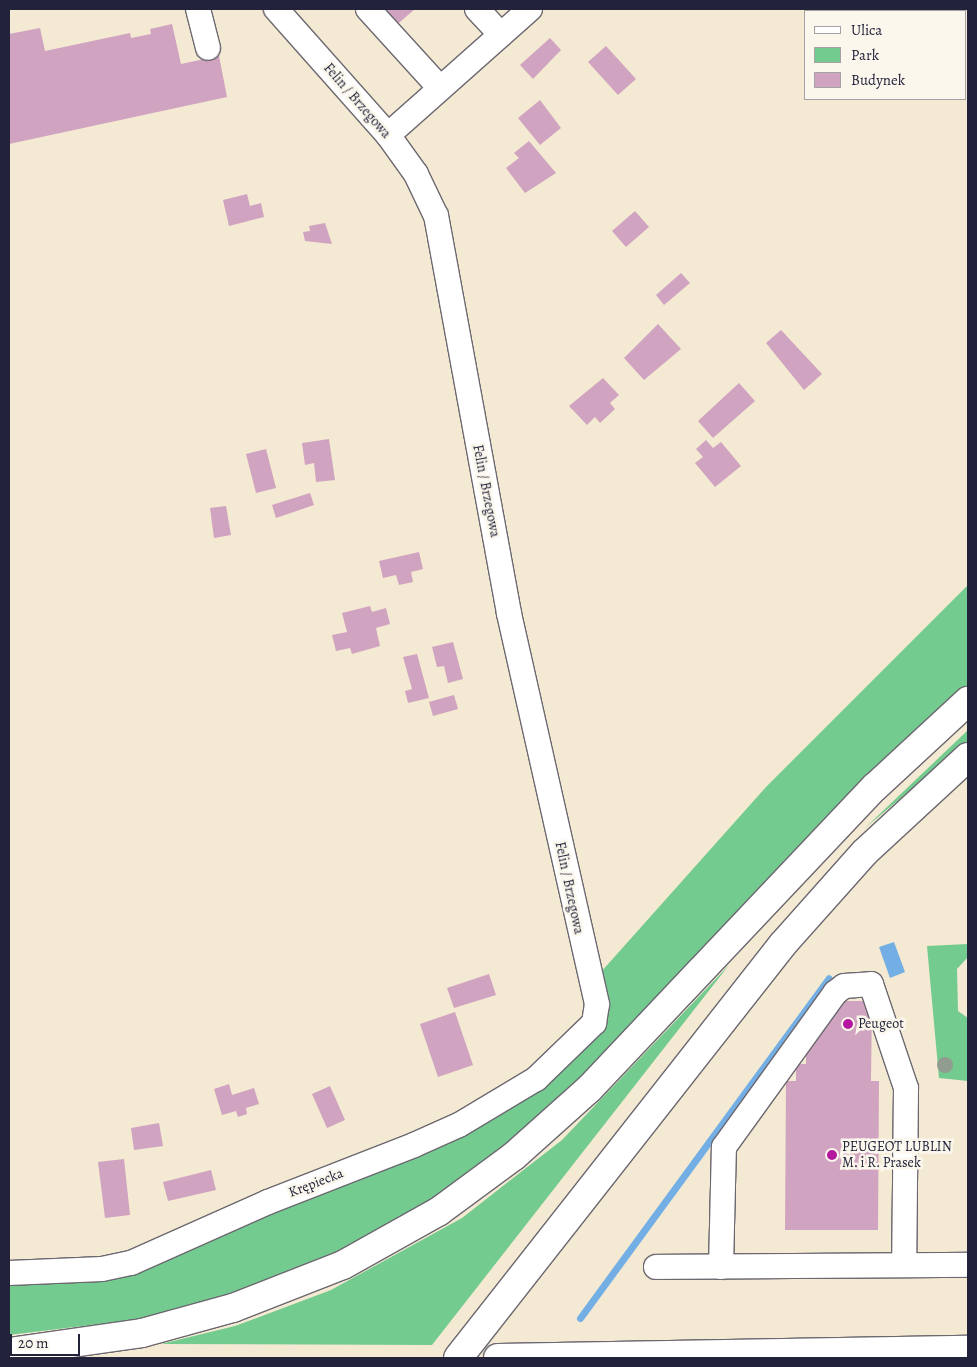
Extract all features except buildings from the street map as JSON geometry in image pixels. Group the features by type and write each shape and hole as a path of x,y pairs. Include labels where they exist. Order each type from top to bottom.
{"main road":[{"path":"9,1352 142,1333 233,1308 343,1265 438,1212 514,1156 589,1089 875,787 968,700"},
{"path":"458,1358 783,944 865,852 968,757"},
{"path":"498,1358 667,1357 968,1350"}],"street":[{"path":"198,9 208,48"},
{"name":"Felin / Brzegowa","path":"276,9 388,135 424,187 436,216 509,613 597,1004 594,1023"},
{"path":"368,9 440,88"},
{"path":"477,9 500,35"},
{"path":"388,135 530,9"},
{"path":"721,1267 724,1147 835,993 844,986 871,984 906,1088 904,1265"},
{"name":"Krępiecka","path":"9,1273 102,1269 131,1263 268,1202 459,1126 536,1078 594,1023"},
{"path":"656,1267 968,1265"}],"green space":[{"path":"968,585 968,685 793,854 576,1084 505,1147 423,1208 345,1250 255,1288 165,1316 9,1335 9,1279 162,1260 572,1057 601,972 766,787"},
{"path":"968,730 968,742 865,828"},
{"path":"968,944 968,957 957,969 958,1011 968,1018 968,1081 939,1078 927,946"},
{"path":"729,965 432,1345 161,1344 235,1326 331,1290 462,1218 562,1140"}],"water":[{"path":"894,942 905,972 890,978 879,947"}],"waterway":[{"path":"580,1318 829,978"}],"place":[{"name":"Peugeot","path":"848,1024"},
{"name":"PEUGEOT LUBLIN M. i R. Prasek","path":"832,1155"}]}
